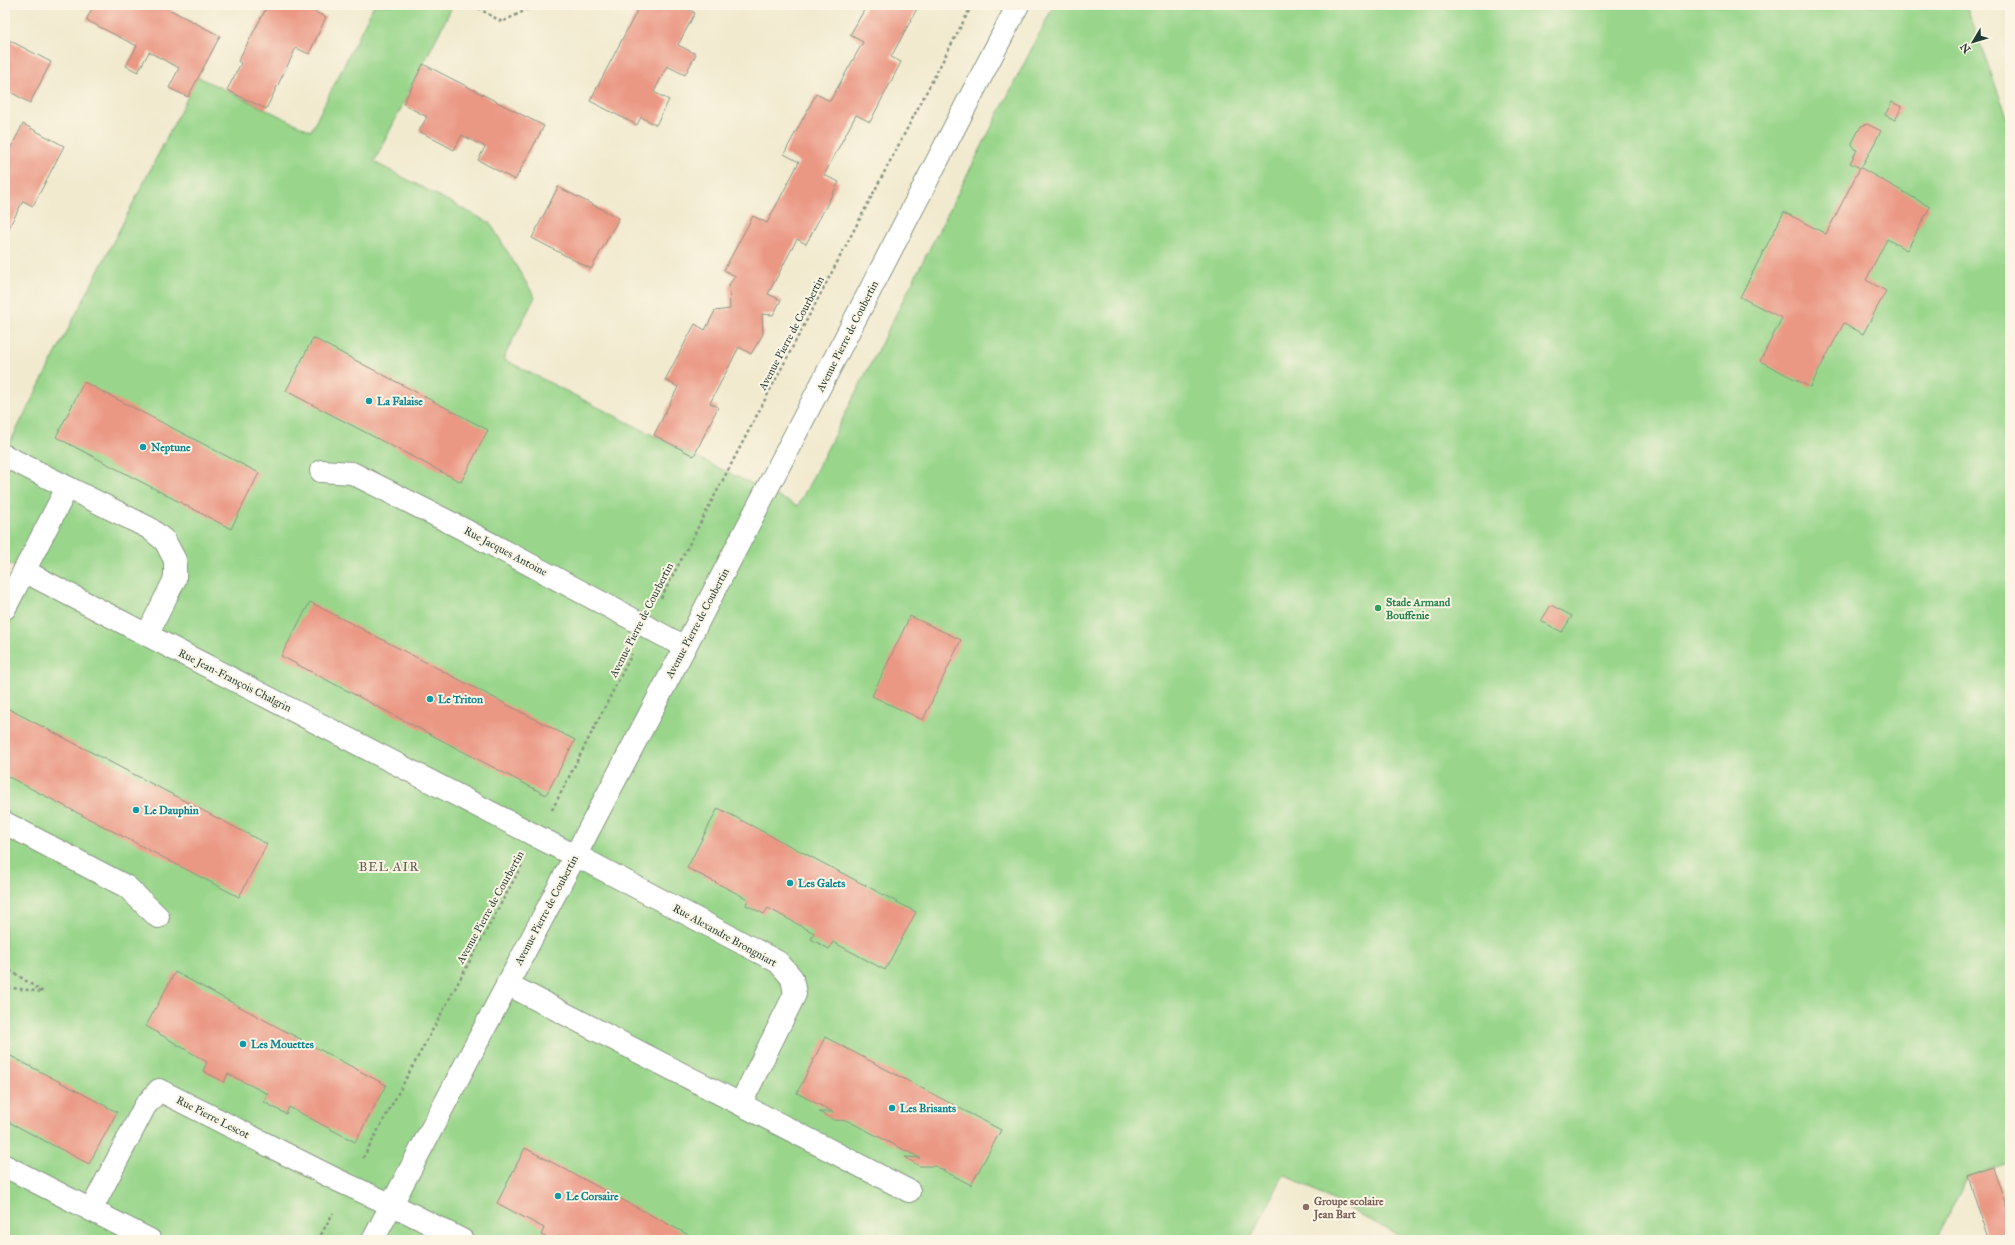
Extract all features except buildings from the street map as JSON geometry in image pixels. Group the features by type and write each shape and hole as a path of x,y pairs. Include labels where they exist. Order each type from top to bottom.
{"street":[{"name":"Avenue Pierre de Coubertin","path":"373,1240 685,647 1018,5"},
{"path":"5,456 149,528 165,541 175,560 175,579 147,635"},
{"name":"Rue Jacques Antoine","path":"321,471 352,473 461,528 685,647"},
{"path":"5,608 67,488"},
{"name":"Rue Jean-François Chalgrin","path":"24,571 575,856"},
{"path":"5,823 127,887 158,917"},
{"name":"Rue Alexandre Brongniart","path":"575,856 778,962 792,978 794,994 741,1103"},
{"path":"507,984 741,1103 909,1191"},
{"name":"Rue Pierre Lescot","path":"91,1210 145,1106 159,1090 348,1185 462,1240"},
{"path":"5,1166 150,1240"}],"path":[{"path":"473,5 502,22 536,5"},
{"name":"Avenue Pierre de Courbertin","path":"318,1240 538,837 972,5"},
{"path":"5,967 43,992 5,987"}],"green space":[{"path":"374,5 453,5 374,162 490,223 535,297 503,359 694,456 798,506 1054,5 1966,5 2010,125 2010,1162 1968,1177 1935,1240 1407,1240 1284,1174 1250,1240 5,1240 5,608 24,571 5,562 5,452 198,77 311,131"}],"place":[{"name":"La Falaise","path":"369,401"},
{"name":"Neptune","path":"143,447"},
{"name":"Stade Armand Bouffenie","path":"1378,608"},
{"name":"Le Triton","path":"430,699"},
{"name":"Le Dauphin","path":"136,810"},
{"name":"Les Galets","path":"790,883"},
{"name":"Les Mouettes","path":"243,1044"},
{"name":"Les Brisants","path":"892,1108"},
{"name":"Le Corsaire","path":"558,1196"},
{"name":"Groupe scolaire Jean Bart","path":"1306,1207"}],"district":[{"name":"BEL AIR","path":"389,866"}]}
